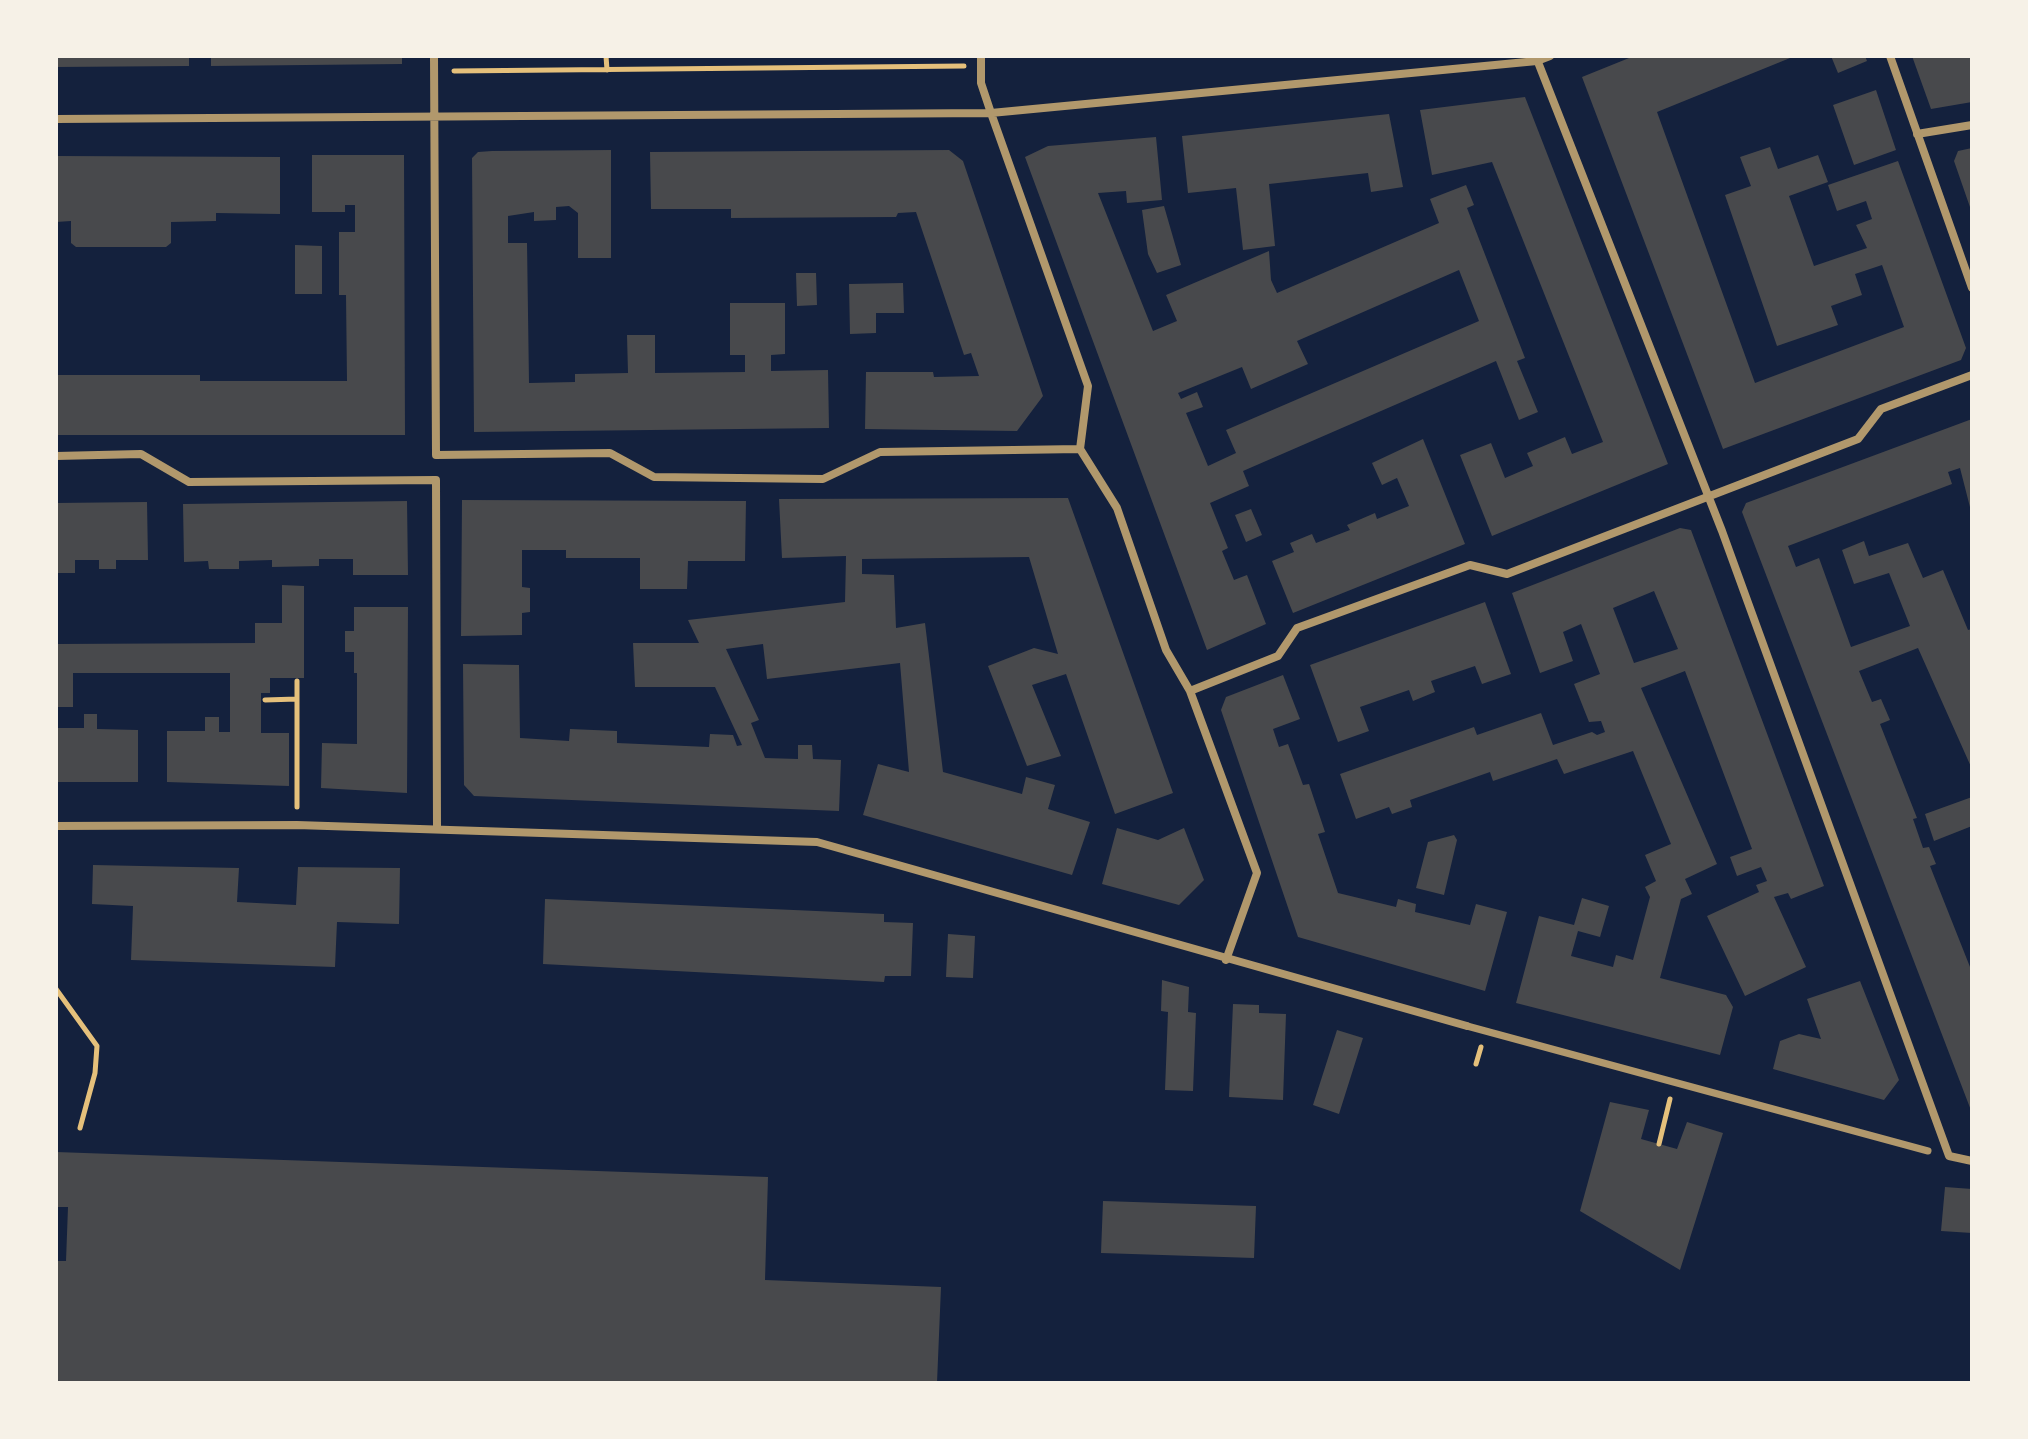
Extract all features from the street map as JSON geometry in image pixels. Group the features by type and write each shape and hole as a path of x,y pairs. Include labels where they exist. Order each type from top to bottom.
{"street":[{"path":"434,56 436,455 610,453 654,477 823,479 880,452 1080,449"},
{"path":"981,56 981,83 1088,386 1080,449 1117,508 1166,650 1190,691 1257,873 1226,960"},
{"path":"56,119 991,113 1550,56"},
{"path":"1890,56 1972,288"},
{"path":"1536,58 1709,497 1949,1156 1972,1161"},
{"path":"1917,134 1972,125"},
{"path":"1190,691 1278,656 1297,628 1470,565 1507,574 1858,439 1881,409 1972,375"},
{"path":"56,456 141,454 189,482 436,480 437,828"},
{"path":"56,826 297,825 817,842 1226,960 1928,1151"}],"path":[{"path":"606,56 607,70"},
{"path":"434,71 981,66"},
{"path":"297,681 297,825"},
{"path":"265,700 297,699"},
{"path":"56,989 97,1046 95,1073 80,1128"},
{"path":"1659,1144 1674,1082"}],"building":[{"path":"56,56 189,56 189,66 56,67"},
{"path":"211,56 402,56 402,64 211,66"},
{"path":"1634,56 1795,56 1657,112 1755,383 1904,327 1882,265 1855,274 1862,295 1831,306 1838,325 1777,346 1725,195 1751,186 1740,157 1770,147 1778,169 1818,155 1828,182 1789,196 1814,266 1867,248 1856,225 1872,219 1866,201 1837,211 1828,185 1898,161 1966,348 1961,360 1723,449 1582,77"},
{"path":"1831,56 1865,56 1867,61 1838,73"},
{"path":"1912,56 1972,56 1972,102 1931,109"},
{"path":"1876,90 1896,150 1854,165 1833,105"},
{"path":"1525,97 1668,464 1492,536 1460,455 1491,443 1505,478 1533,466 1527,453 1565,437 1572,454 1603,442 1492,162 1432,175 1420,110"},
{"path":"1389,114 1403,187 1371,192 1368,173 1269,184 1275,246 1243,250 1236,188 1188,193 1182,136"},
{"path":"1156,137 1162,200 1127,203 1126,191 1098,193 1153,331 1177,321 1166,295 1269,251 1271,280 1277,293 1439,223 1430,199 1466,185 1474,205 1467,208 1525,358 1517,361 1538,412 1519,420 1496,361 1243,471 1249,486 1210,503 1228,548 1222,551 1234,580 1247,575 1266,624 1207,650 1025,157 1048,146","holes":["1459,270 1479,321 1226,430 1236,453 1208,466 1186,413 1203,407 1197,392 1181,399 1178,393 1242,367 1251,389 1308,364 1297,341"]},
{"path":"1972,148 1971,210 1954,161 1958,151"},
{"path":"611,150 611,258 578,258 578,213 569,206 556,207 556,220 534,221 534,212 508,216 508,243 527,243 529,383 575,382 575,374 628,373 627,335 655,335 655,373 745,372 745,355 730,355 730,303 785,303 785,354 771,355 771,371 828,370 829,428 474,432 472,158 478,152 492,151"},
{"path":"949,150 963,161 1043,396 1017,431 865,429 866,372 933,372 934,377 979,376 971,353 964,355 916,212 898,213 896,217 731,218 731,209 651,209 650,152"},
{"path":"312,155 404,155 405,435 56,435 56,375 200,375 200,381 347,381 346,295 339,295 339,232 355,232 355,205 345,205 345,212 312,212"},
{"path":"56,156 280,157 280,214 216,213 216,221 171,222 171,243 166,247 76,247 71,243 71,221 56,222"},
{"path":"1164,206 1181,265 1157,273 1148,254 1142,210"},
{"path":"295,245 322,246 322,294 295,294"},
{"path":"796,273 816,273 817,305 797,306"},
{"path":"903,283 904,313 876,313 876,333 850,334 849,284"},
{"path":"1972,419 1972,515 1960,468 1948,472 1952,484 1788,546 1796,567 1819,558 1851,647 1910,626 1889,573 1854,584 1842,550 1864,541 1869,556 1908,543 1923,578 1943,570 1968,630 1972,629 1972,769 1918,648 1859,671 1872,702 1881,699 1890,720 1880,724 1917,818 1913,819 1923,848 1929,847 1936,864 1930,866 1972,972 1972,1113 1742,512 1746,503"},
{"path":"1423,439 1465,544 1293,613 1272,561 1294,552 1290,543 1312,534 1316,543 1350,530 1347,525 1375,513 1377,519 1409,506 1397,478 1382,485 1372,463"},
{"path":"1068,498 1173,793 1115,814 1066,674 1032,685 1061,756 1027,766 988,666 1034,648 1058,654 1029,557 862,559 862,574 894,575 896,628 925,623 943,772 1022,794 1026,777 1055,785 1048,809 1090,822 1072,875 863,815 878,764 909,772 900,663 767,679 763,644 726,649 759,720 751,723 765,758 798,759 798,745 812,745 813,759 841,760 839,811 474,796 464,785 463,664 519,665 520,738 569,741 570,729 617,731 617,743 709,747 710,734 733,735 737,746 742,745 715,687 635,687 633,643 699,643 688,620 845,602 846,556 782,558 779,499"},
{"path":"462,500 746,501 745,561 688,561 687,589 640,589 640,558 566,558 566,550 522,550 522,587 530,588 530,612 522,613 522,635 461,636"},
{"path":"407,501 408,575 353,575 353,559 319,559 319,566 272,567 272,560 239,561 239,569 209,569 208,561 184,562 183,504"},
{"path":"147,502 148,560 116,560 116,569 99,569 99,560 75,560 75,573 56,573 56,503"},
{"path":"1251,509 1262,535 1246,542 1235,515"},
{"path":"1680,528 1691,530 1824,886 1791,899 1788,893 1774,897 1806,967 1745,996 1707,916 1759,892 1756,885 1767,881 1761,867 1737,876 1730,857 1752,849 1685,671 1641,688 1717,864 1685,879 1692,894 1681,899 1660,978 1726,995 1733,1007 1720,1055 1516,1003 1539,916 1574,925 1582,898 1609,906 1600,937 1578,931 1571,956 1613,967 1616,955 1633,960 1650,897 1645,887 1656,881 1645,855 1671,844 1633,751 1564,774 1557,759 1493,781 1490,772 1410,800 1412,807 1392,814 1389,807 1356,819 1340,774 1474,727 1477,735 1541,713 1553,745 1592,732 1597,735 1605,732 1601,721 1589,722 1574,684 1600,674 1581,624 1563,632 1573,661 1540,673 1512,593","holes":["1654,591 1678,649 1634,663 1613,608"]},
{"path":"282,585 304,586 304,678 270,678 270,693 261,693 261,733 289,733 289,786 167,782 167,731 205,731 205,717 219,717 219,732 230,732 230,673 73,673 73,707 56,707 56,644 255,643 255,623 282,623"},
{"path":"1485,602 1511,674 1482,684 1475,666 1431,681 1435,692 1413,701 1409,690 1360,707 1369,731 1338,742 1310,665"},
{"path":"354,607 408,607 407,793 321,788 322,743 357,744 357,673 354,673 354,652 345,652 345,631 354,631"},
{"path":"1283,675 1300,719 1273,729 1279,747 1288,744 1303,785 1309,784 1325,832 1318,834 1338,893 1396,907 1398,899 1416,904 1415,912 1470,925 1476,904 1507,912 1485,991 1298,937 1221,710 1226,697"},
{"path":"84,714 97,714 97,729 138,730 138,782 56,782 56,728 84,728"},
{"path":"1972,797 1972,826 1934,841 1925,814"},
{"path":"1117,828 1158,840 1184,828 1204,880 1179,905 1102,884"},
{"path":"1454,835 1457,840 1444,895 1416,888 1428,842"},
{"path":"93,865 239,868 237,902 296,905 298,867 400,868 399,924 337,922 335,967 131,960 133,906 92,904"},
{"path":"545,899 884,914 884,922 913,923 911,976 885,976 884,982 543,964"},
{"path":"948,934 975,936 973,978 946,977"},
{"path":"1162,980 1189,987 1188,1012 1196,1013 1193,1091 1165,1090 1168,1012 1161,1011"},
{"path":"1860,981 1899,1080 1884,1100 1773,1069 1780,1041 1799,1034 1821,1039 1807,999"},
{"path":"1233,1004 1259,1005 1259,1013 1286,1014 1283,1100 1229,1097"},
{"path":"1337,1030 1363,1038 1339,1114 1313,1105"},
{"path":"1610,1102 1649,1110 1641,1139 1677,1149 1687,1122 1723,1133 1680,1270 1580,1211"},
{"path":"56,1152 768,1177 765,1280 941,1287 937,1383 56,1383 56,1261 66,1261 68,1207 56,1207"},
{"path":"1945,1187 1972,1189 1972,1233 1941,1231"},
{"path":"1103,1201 1256,1206 1254,1258 1101,1253"}]}
